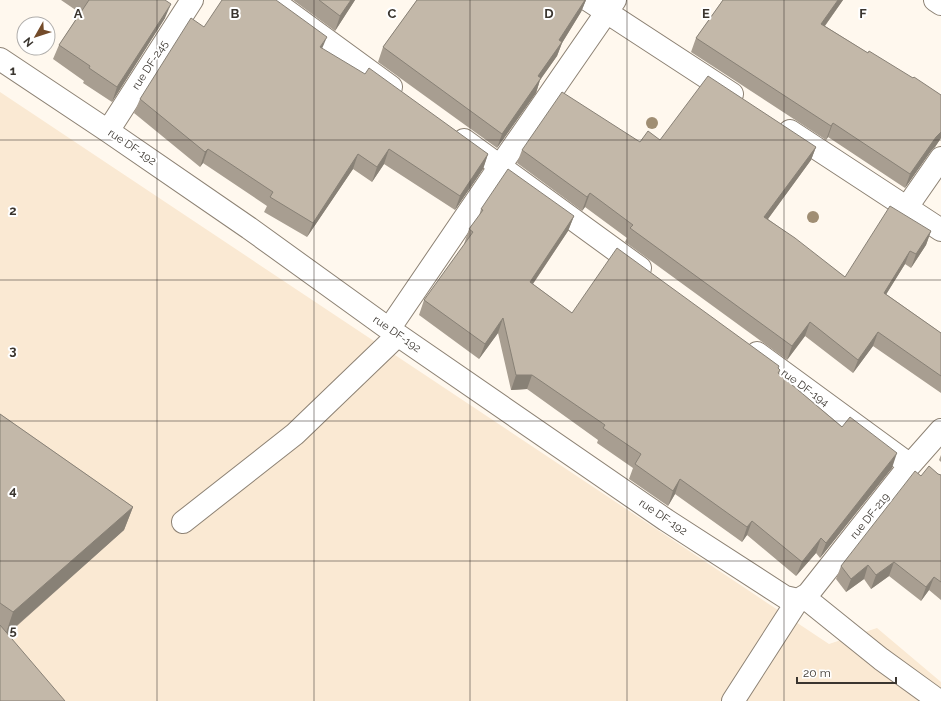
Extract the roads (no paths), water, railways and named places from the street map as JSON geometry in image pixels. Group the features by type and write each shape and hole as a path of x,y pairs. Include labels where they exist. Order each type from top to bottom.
{"street":[{"name":"rue DF-245","path":"108,131 192,0"},
{"path":"272,0 405,97"},
{"path":"588,0 611,6 746,103"},
{"path":"935,0 941,4"},
{"path":"182,522 295,434 394,332 500,166 611,6"},
{"name":"rue DF-192","path":"0,59 249,228 394,332 666,520 784,597 801,598"},
{"path":"773,120 941,230"},
{"path":"449,129 654,278"},
{"path":"907,207 941,158"},
{"name":"rue DF-194","path":"744,344 919,464"},
{"name":"rue DF-219","path":"734,701 801,598 919,464 941,430"},
{"path":"801,598 939,701"}]}
